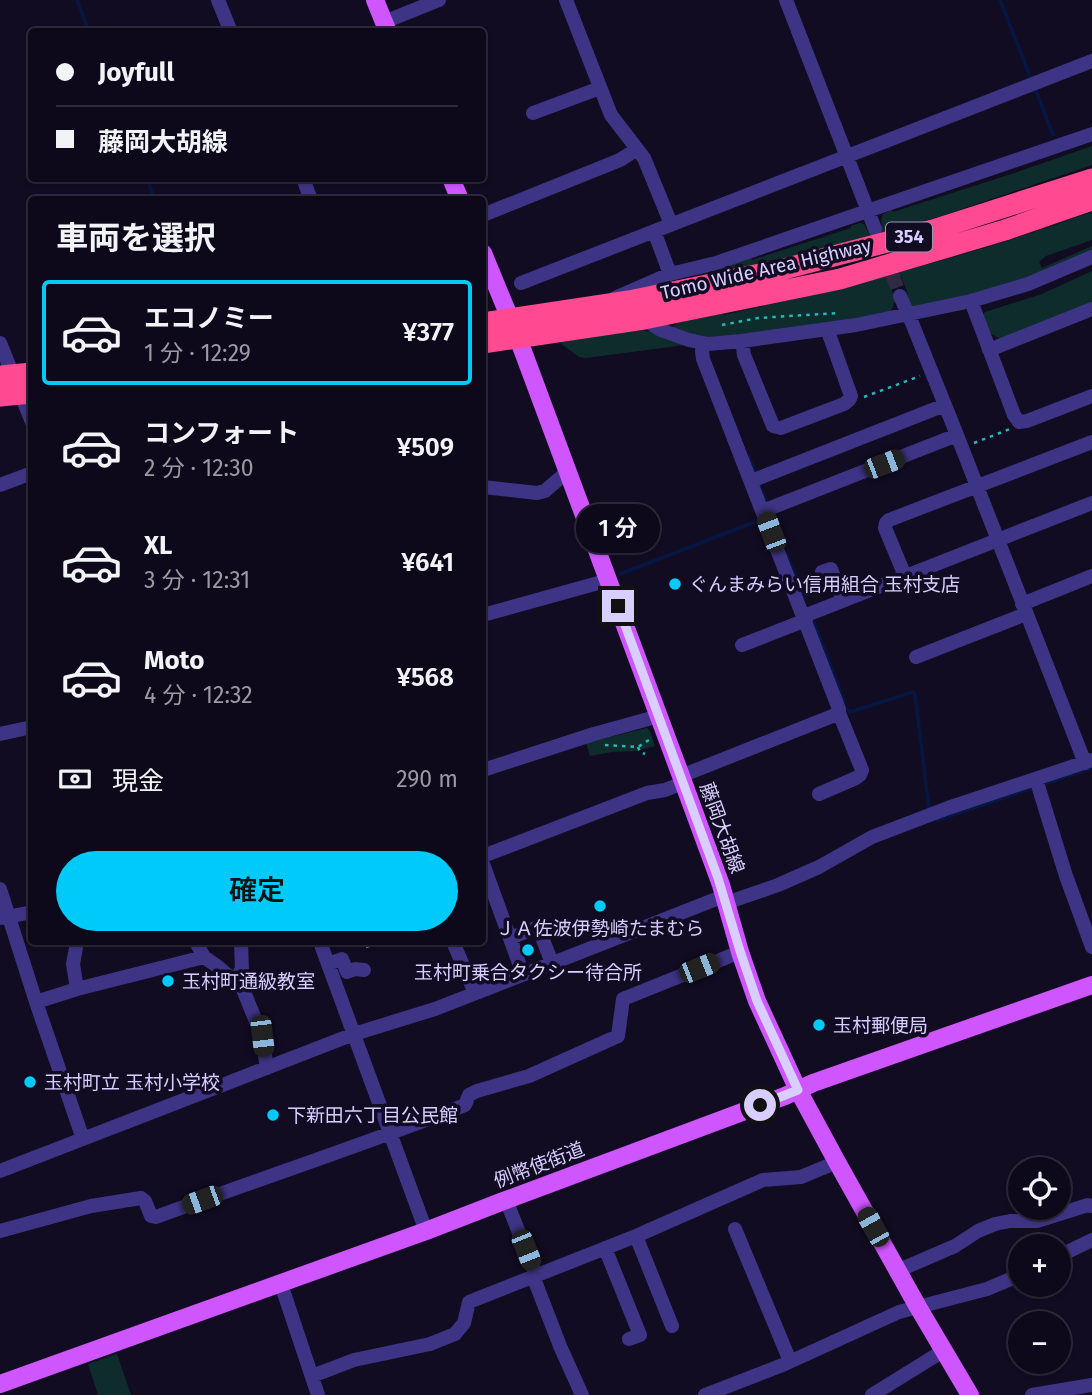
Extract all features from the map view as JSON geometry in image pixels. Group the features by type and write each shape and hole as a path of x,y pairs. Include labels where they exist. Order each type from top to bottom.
{"highway":[{"name":"Tomo Wide Area Highway","path":"486,342 514,328 605,305 839,256 946,226 1092,179"},
{"name":"Tomo Wide Area Highway","path":"486,323 514,328 644,319 839,279 1005,230 1092,200"}],"main road":[{"path":"375,0 386,27"},
{"name":"藤岡大胡線","path":"486,260 514,328 659,716 725,899 757,1001 798,1090 837,1163 970,1395"},
{"name":"例幣使街道","path":"0,1384 426,1231 813,1083 1092,985"}],"street":[{"path":"218,0 229,28"},
{"path":"386,27 439,0"},
{"path":"566,0 615,121 643,158 671,224"},
{"path":"786,0 875,229"},
{"path":"521,283 1092,61"},
{"path":"533,113 600,88"},
{"path":"605,305 624,293 670,274 716,263 1092,134"},
{"path":"486,214 620,160 637,149"},
{"path":"654,231 670,274"},
{"path":"644,319 661,330 703,344 742,341 828,329 971,301 1028,284 1092,257"},
{"path":"0,1171 354,1034 435,1009 725,899 770,888 819,867 872,837 948,808 1088,762 1024,609 976,486 962,441 900,296"},
{"path":"971,301 1019,422 1092,396"},
{"path":"989,350 1092,309"},
{"path":"742,341 744,355 773,426 781,428 844,404 851,396 828,329"},
{"path":"0,343 15,374 18,395 28,414"},
{"path":"703,344 704,359 862,770 856,778 819,794"},
{"path":"751,481 945,405"},
{"path":"763,511 962,441"},
{"path":"905,576 886,523 1092,442"},
{"path":"486,487 537,494 545,491 568,471"},
{"path":"0,485 28,474"},
{"path":"743,645 843,600 1092,503"},
{"path":"822,572 831,569 843,600"},
{"path":"916,657 1092,576"},
{"path":"486,614 608,580"},
{"path":"486,855 647,793 665,790 682,779 839,713"},
{"path":"486,769 659,716"},
{"path":"0,734 28,728"},
{"path":"1036,779 1066,876 1092,947"},
{"path":"486,875 492,898 523,974"},
{"path":"0,889 5,918 83,1139"},
{"path":"5,918 28,913"},
{"path":"510,939 538,927 552,963"},
{"path":"76,945 73,964 77,989"},
{"path":"198,945 204,957 242,987"},
{"path":"241,945 242,987 262,1036 267,1069"},
{"path":"321,945 426,1231"},
{"path":"454,945 475,993"},
{"path":"0,1231 91,1206 141,1198 151,1216 156,1217 391,1134 465,1105 469,1095 477,1091 529,1076 618,1036 623,999 740,951"},
{"path":"36,1002 204,957"},
{"path":"328,964 342,959 347,972 364,970"},
{"path":"312,1376 355,1360 430,1343 454,1334 464,1322 469,1302 635,1236 763,1180 801,1177 837,1163"},
{"path":"506,1200 560,1346 582,1395"},
{"path":"897,1271 955,1247 978,1231 996,1224 1037,1221 1092,1206"},
{"path":"735,1229 790,1362"},
{"path":"635,1236 672,1326"},
{"path":"1071,1250 1092,1240"},
{"path":"604,1248 640,1335 629,1339"},
{"path":"705,1395 790,1362 899,1312 987,1289 1008,1280"},
{"path":"281,1284 318,1395"},
{"path":"872,1395 943,1351"},
{"path":"1032,1395 1092,1385"}],"path":[{"path":"722,324 758,318 842,313"},
{"path":"860,399 926,373"},
{"path":"962,441 1013,428"},
{"path":"594,734 597,744 638,747 654,736"},
{"path":"638,747 640,752 645,754"},
{"path":"366,947 371,945"}],"green space":[{"path":"1092,146 1092,165 941,216 779,261 680,278 751,258 752,260 860,223 864,224 868,232 882,226 883,214 892,210 893,212"},
{"path":"1092,212 1092,240 1046,256 1039,262 1042,268 1092,246 1092,250 1002,287 922,306 910,306 906,295 908,294 901,276 898,275 888,279 894,297 897,297 890,313 719,338 698,337 671,328 678,323 723,313 724,315 910,270"},
{"path":"1092,271 1092,303 1001,339 989,333 982,318 985,312 1042,294"},
{"path":"640,329 648,332 650,330 685,345 586,358 579,357 559,342"},
{"path":"647,728 655,746 590,756 586,743"},
{"path":"117,1354 131,1395 98,1395 88,1364"}],"waterway":[{"path":"77,0 88,28"},
{"path":"1000,0 1030,76"},
{"path":"1036,91 1053,135"},
{"path":"148,182 154,196"},
{"path":"749,457 755,473"},
{"path":"759,484 766,502"},
{"path":"620,574 760,520"},
{"path":"778,532 784,548"},
{"path":"787,555 804,598"},
{"path":"814,623 844,701"},
{"path":"848,710 850,712 913,692 929,808"},
{"path":"1048,783 1092,768"},
{"path":"938,820 1030,789"}],"tunnel":[{"path":"878,235 900,296"}],"place":[{"name":"ぐんまみらい信用組合 玉村支店","path":"675,584"},
{"name":"ＪＡ佐波伊勢崎たまむら","path":"600,906"},
{"name":"玉村町乗合タクシー待合所","path":"528,950"},
{"name":"玉村町通級教室","path":"168,981"},
{"name":"玉村郵便局","path":"819,1025"},
{"name":"玉村町立 玉村小学校","path":"30,1082"},
{"name":"下新田六丁目公民館","path":"273,1115"}],"route":[{"path":"618,606 718,878 757,1001 798,1090 760,1105"}]}
